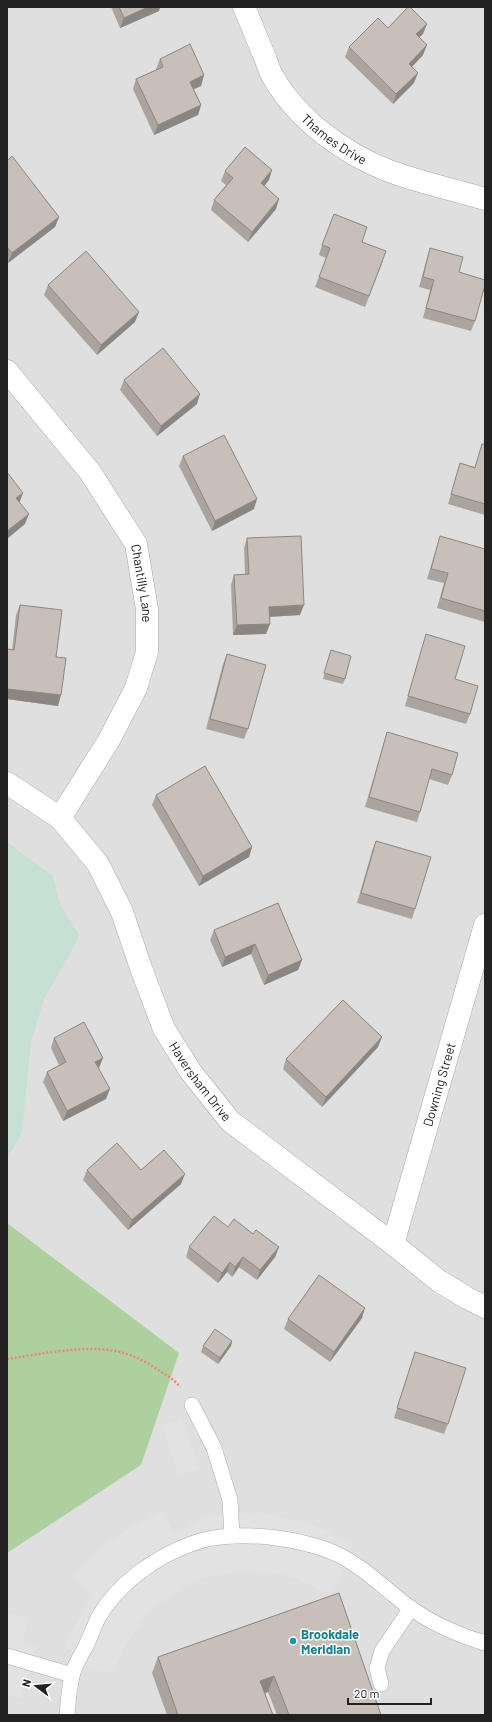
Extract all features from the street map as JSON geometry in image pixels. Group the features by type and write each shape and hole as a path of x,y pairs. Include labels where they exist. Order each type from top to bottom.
{"street":[{"name":"Thames Drive","path":"244,7 272,76 287,98 323,133 366,161 390,171 485,198"},
{"name":"Chantilly Lane","path":"7,371 90,472 136,544 147,608 147,652 136,688 109,740 60,818"},
{"name":"Haversham Drive","path":"7,783 60,818 98,864 122,912 164,1029 191,1072 230,1121 393,1244 439,1281 467,1298 485,1306"},
{"name":"Downing Street","path":"393,1244 485,925"}],"lane":[{"path":"192,1405 214,1448 230,1500 232,1536"},
{"path":"69,1710 72,1675 98,1618 112,1599 127,1582 160,1559 194,1542 232,1536 254,1536 286,1539 312,1545 341,1556 381,1583 394,1596 433,1624 462,1636 485,1643"},
{"path":"381,1684 376,1668 382,1651 411,1608"},
{"path":"7,1656 72,1675"}],"path":[{"path":"7,1359 58,1352 95,1350 120,1352 146,1362 175,1380 192,1405"}],"shaded area":[{"path":"7,7 485,7 485,1715 7,1715"},
{"path":"182,1419 199,1468 179,1475 162,1426"},
{"path":"162,1510 172,1531 183,1528 205,1516 263,1512 310,1524 354,1543 342,1576 328,1594 298,1579 275,1573 239,1571 204,1578 183,1587 164,1600 147,1615 127,1642 113,1673 89,1668 64,1644 93,1594 74,1577 108,1542 140,1521"},
{"path":"7,1612 29,1618 22,1643 36,1647 21,1699 7,1695"}],"green space":[{"path":"7,842 53,876 60,904 79,935 75,945 44,999 31,1042 22,1132 7,1160"},
{"path":"7,1223 179,1353 141,1465 7,1553"}],"building":[{"path":"119,7 148,7 124,18"},
{"path":"408,7 410,7 427,24 416,34 427,45 409,64 418,73 396,94 349,47 378,18 388,28"},
{"path":"190,44 204,75 190,82 201,105 158,125 136,79 163,67 160,59"},
{"path":"245,147 272,170 261,183 279,199 252,232 214,200 233,178 225,171"},
{"path":"12,156 59,217 12,253 7,247 7,161"},
{"path":"334,214 367,227 362,242 386,251 369,296 319,277 330,248 322,245"},
{"path":"430,248 463,257 459,272 485,280 475,321 426,308 434,280 423,277"},
{"path":"86,251 139,312 101,345 48,285"},
{"path":"163,348 200,394 161,426 124,380"},
{"path":"224,435 257,499 215,521 183,456"},
{"path":"482,444 485,444 485,504 451,494 460,463 475,468"},
{"path":"7,472 23,493 16,498 29,514 7,531"},
{"path":"301,536 304,605 269,607 270,624 237,625 234,575 249,574 247,538"},
{"path":"440,536 485,549 485,611 441,598 448,573 431,569"},
{"path":"20,605 62,610 56,657 66,658 61,695 7,689 7,649 14,650"},
{"path":"426,634 465,646 455,679 478,686 470,714 408,696"},
{"path":"331,650 351,656 345,679 324,673"},
{"path":"227,654 266,665 248,729 210,719"},
{"path":"387,732 458,753 452,775 432,769 420,812 369,797"},
{"path":"205,766 252,847 203,876 156,795"},
{"path":"376,841 431,857 415,909 361,893"},
{"path":"278,903 302,960 268,975 255,944 225,957 214,930"},
{"path":"343,1000 382,1037 326,1097 286,1059"},
{"path":"84,1022 103,1058 95,1062 110,1089 67,1111 47,1072 66,1062 54,1038"},
{"path":"117,1143 141,1170 164,1150 185,1174 132,1220 87,1170"},
{"path":"214,1216 228,1227 234,1219 253,1234 256,1230 279,1247 260,1270 243,1257 235,1267 230,1262 222,1273 189,1247"},
{"path":"319,1275 365,1308 334,1352 288,1319"},
{"path":"215,1329 232,1341 220,1358 203,1346"},
{"path":"415,1352 466,1368 448,1424 397,1408"},
{"name":"Brookdale Meridian","path":"339,1593 381,1715 289,1715 274,1676 260,1681 273,1715 178,1715 158,1657"}],"place":[{"name":"Brookdale Meridian","path":"293,1641"}]}
